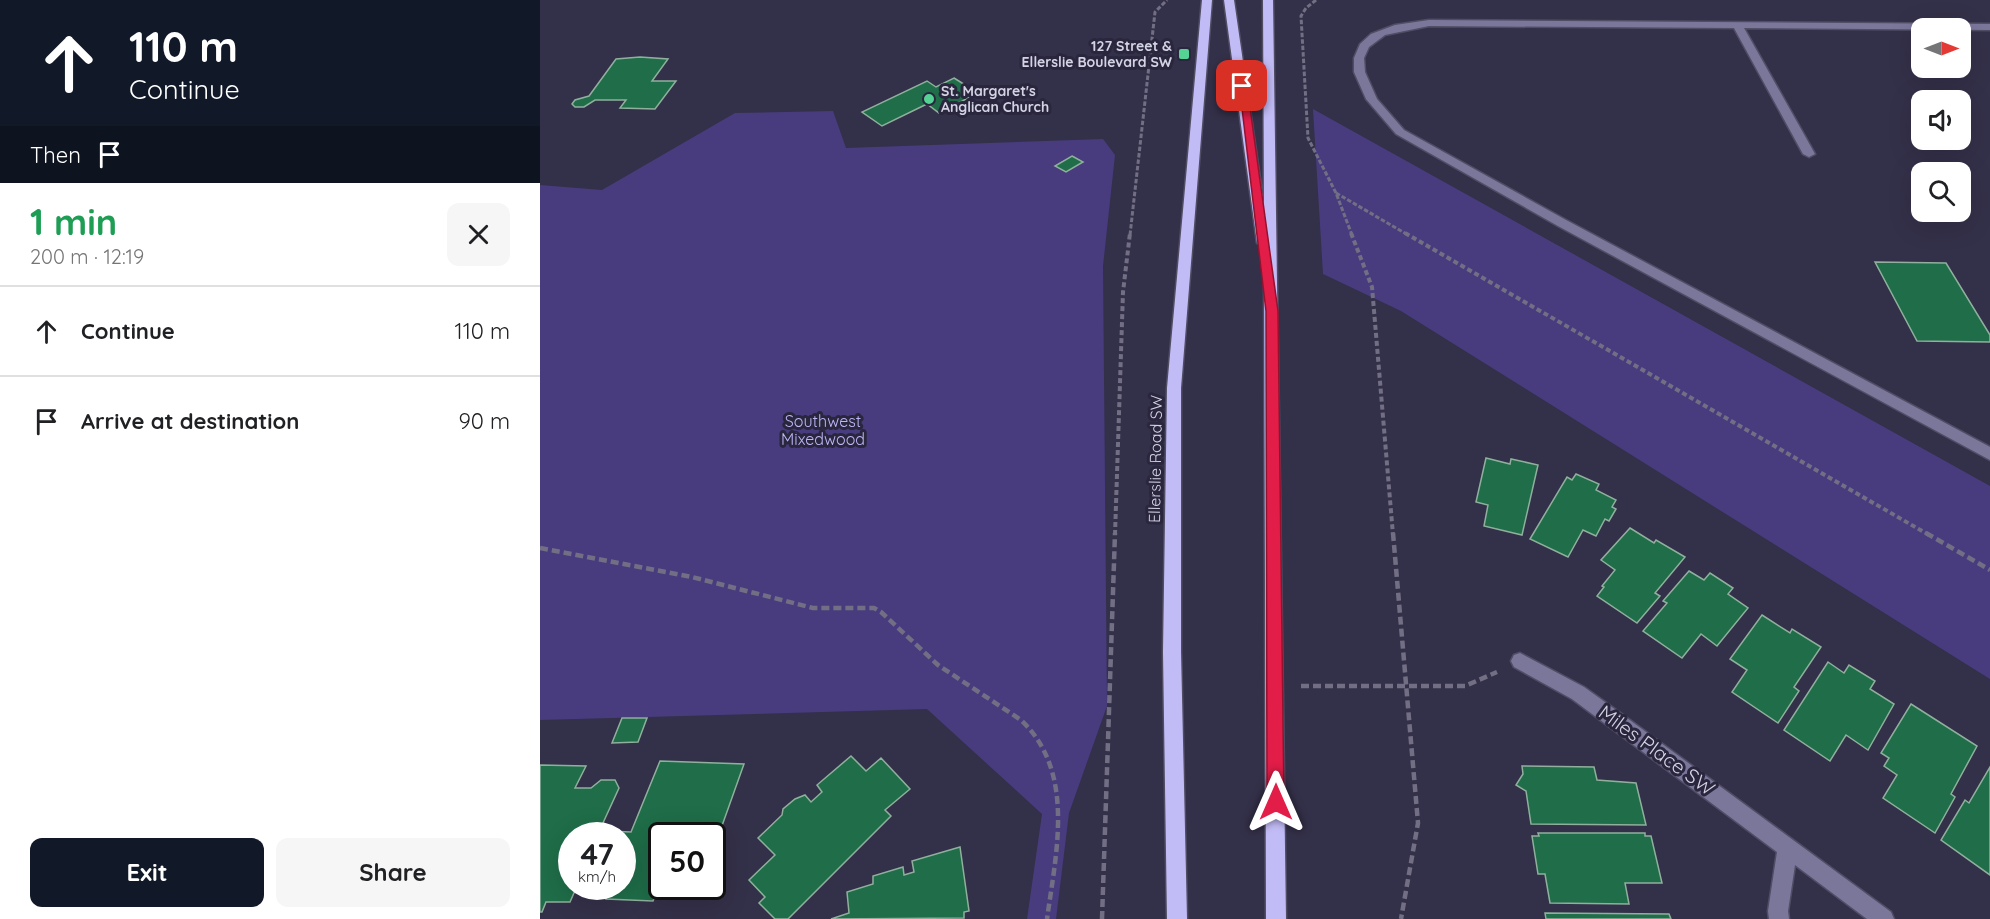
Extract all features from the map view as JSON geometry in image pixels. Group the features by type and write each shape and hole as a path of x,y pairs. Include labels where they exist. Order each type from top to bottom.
{"main road":[{"name":"Ellerslie Road SW","path":"1177,919 1172,629 1174,388 1207,0"},
{"path":"1229,0 1272,311"},
{"path":"1268,0 1276,919"}],"street":[{"path":"1990,27 1429,23 1394,28 1375,36 1365,44 1358,56 1363,83 1386,120 1400,132 1562,224 1990,454"},
{"path":"1737,25 1809,154"},
{"name":"Miles Place SW","path":"1520,661 1578,693 1610,715 1884,919"},
{"path":"1779,919 1778,912 1788,847"}],"path":[{"path":"1102,919 1123,292 1155,12 1167,0"},
{"path":"1316,0 1306,8 1301,16 1308,138 1336,194 1372,287 1418,823 1401,919"},
{"path":"1336,194 1990,570"},
{"path":"540,548 692,577 813,608 874,608 882,611 916,647 1008,711 1032,731 1043,747 1051,764 1057,792 1059,831 1047,919"},
{"path":"1275,686 1465,686 1520,661"}],"green space":[{"path":"1313,109 1990,486 1990,679 1401,311 1323,274"},
{"name":"Southwest Mixedwood","path":"833,111 846,148 1103,139 1115,155 1103,266 1107,706 1069,813 1056,919 1027,919 1042,814 927,709 540,720 540,185 602,190 735,113"}],"building":[{"path":"640,57 668,59 652,81 676,81 655,109 620,108 626,100 595,100 584,107 575,107 572,104 575,100 589,96 616,59"},
{"name":"St. Margaret's Anglican Church","path":"954,78 978,93 939,113 927,104 882,126 862,112 927,81 936,87"},
{"path":"1072,156 1083,162 1066,172 1055,166"},
{"path":"1875,262 1946,263 1990,335 1990,342 1917,341"},
{"path":"1486,458 1510,464 1511,459 1538,465 1522,535 1484,526 1488,505 1476,502"},
{"path":"1576,474 1599,484 1596,490 1616,500 1612,507 1616,509 1609,521 1605,519 1596,536 1583,530 1568,557 1530,539 1567,477 1572,480"},
{"path":"1630,528 1654,543 1656,540 1685,557 1655,593 1660,596 1637,623 1597,596 1615,570 1601,560"},
{"path":"1689,571 1704,580 1710,573 1733,588 1728,594 1748,608 1717,646 1701,634 1682,658 1643,631 1667,603 1663,601"},
{"path":"1762,615 1790,633 1792,629 1821,647 1794,687 1799,691 1778,723 1732,692 1747,670 1730,659"},
{"path":"1828,662 1844,673 1849,665 1875,681 1870,689 1894,704 1868,750 1846,735 1830,761 1784,730"},
{"path":"1911,704 1977,746 1951,794 1955,797 1935,833 1883,798 1897,775 1884,766 1889,758 1881,753"},
{"path":"622,718 647,718 638,742 612,743"},
{"path":"851,756 866,771 881,758 910,789 885,810 891,816 788,919 775,919 759,903 765,897 749,880 775,855 758,838 782,815 783,809 795,799 805,795 811,802 822,792 817,785"},
{"path":"660,761 744,764 723,822 648,822 648,900 653,901 630,900 636,900 635,822"},
{"path":"540,765 586,766 575,788 591,788 601,780 615,780 619,788 603,822 558,822 558,900 571,900 570,902 546,902 540,912"},
{"path":"1522,766 1594,767 1597,780 1636,783 1646,825 1531,824 1526,791 1516,785 1523,774"},
{"path":"1990,767 1990,875 1941,840 1965,800 1969,803"},
{"path":"1538,833 1645,833 1645,836 1651,836 1662,883 1625,883 1629,904 1550,903 1545,874 1538,874 1532,836 1539,836"},
{"path":"960,847 969,911 964,912 964,918 831,919 849,913 847,892 873,884 873,876 903,867 904,875 914,872 912,861"},
{"path":"1545,913 1669,914 1671,919 1546,919"}],"place":[{"name":"127 Street & Ellerslie Boulevard SW","path":"1184,54"},
{"name":"St. Margaret's Anglican Church","path":"929,99"}],"route":[{"path":"1242,86 1272,311 1276,802"}]}
